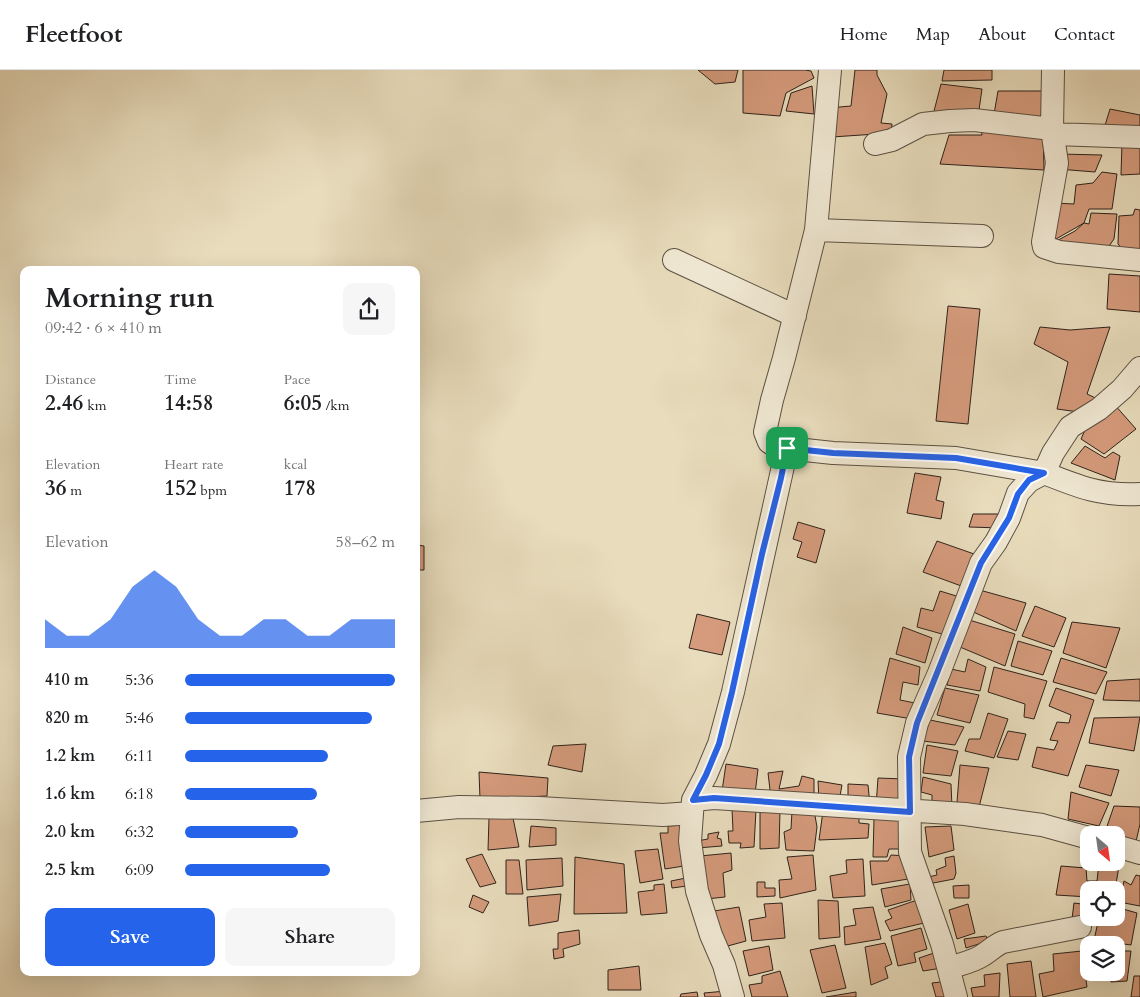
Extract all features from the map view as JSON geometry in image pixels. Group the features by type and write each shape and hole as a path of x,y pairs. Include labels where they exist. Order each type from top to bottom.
{"street":[{"path":"830,70 816,230 765,432 770,442 777,447 833,453 956,458 1044,473 1082,488 1120,495 1140,494"},
{"path":"1053,70 1053,131 1057,163 1043,242 1044,247 1059,252 1140,260"},
{"path":"875,144 892,140 923,124 974,120 1053,131 1140,137"},
{"path":"816,230 982,236"},
{"path":"674,260 795,316"},
{"path":"956,997 949,968 910,852 909,757 917,723 981,563 1009,518 1018,494 1029,480 1044,473 1052,452 1070,428 1099,410 1122,389 1140,368"},
{"path":"733,997 724,965 711,936 697,891 690,841 693,807 719,744 787,448"},
{"path":"420,812 459,807 540,808 664,815 693,807 714,798 910,812 965,814 1042,825 1080,836"},
{"path":"1125,849 1140,853"},
{"path":"949,968 974,960 995,945 1003,942 1080,927"}],"building":[{"path":"698,70 738,70 735,82 715,84"},
{"path":"743,70 805,70 811,71 814,78 786,93 780,116 743,113"},
{"path":"855,70 877,70 877,75 887,94 881,123 892,124 891,133 832,137 828,108 851,106"},
{"path":"944,70 992,70 992,80 942,81"},
{"path":"941,84 982,89 979,110 933,115"},
{"path":"812,86 814,114 786,111 791,93"},
{"path":"998,91 1042,91 1044,125 993,120"},
{"path":"1110,109 1140,115 1140,133 1103,132"},
{"path":"981,124 1043,130 1044,170 940,164 949,135 982,135"},
{"path":"1122,142 1140,142 1140,174 1121,175"},
{"path":"1059,154 1102,155 1095,172 1058,169"},
{"path":"1102,172 1117,174 1112,209 1089,209 1084,223 1049,243 1054,203 1074,204 1076,185 1093,183"},
{"path":"1135,209 1140,210 1140,254 1126,253 1118,244 1119,216 1133,215"},
{"path":"1091,213 1117,214 1114,239 1107,249 1049,245 1075,231 1084,223 1089,224"},
{"path":"1109,274 1140,276 1140,312 1107,309"},
{"path":"948,306 980,309 968,424 936,421"},
{"path":"1040,327 1070,330 1110,327 1087,394 1102,401 1086,413 1057,409 1068,362 1034,344"},
{"path":"1114,404 1136,429 1104,454 1081,439 1090,419"},
{"path":"1085,446 1105,458 1113,452 1120,456 1115,480 1071,463"},
{"path":"915,473 941,477 936,500 944,502 941,519 907,513"},
{"path":"973,514 1004,514 1001,528 969,527"},
{"path":"798,522 825,530 816,563 797,557 802,542 793,539"},
{"path":"937,541 977,555 964,587 923,572"},
{"path":"420,546 424,546 424,570 420,570"},
{"path":"976,589 1026,603 1016,631 971,611"},
{"path":"940,591 963,598 949,636 917,627 921,608 933,611"},
{"path":"1035,606 1066,618 1054,647 1022,636"},
{"path":"697,614 730,622 722,655 689,648"},
{"path":"966,619 1015,634 1005,666 960,647"},
{"path":"1072,622 1120,628 1106,668 1063,653"},
{"path":"903,627 932,638 925,663 896,654"},
{"path":"1018,641 1052,651 1043,675 1011,666"},
{"path":"890,658 920,667 918,685 903,682 900,700 915,703 912,719 877,713"},
{"path":"1061,658 1107,672 1096,694 1053,682"},
{"path":"968,659 986,667 980,691 947,685 951,669 965,672"},
{"path":"994,667 1047,681 1034,719 1024,717 1025,704 988,692"},
{"path":"1140,679 1140,701 1103,700 1107,681"},
{"path":"945,688 979,695 970,723 937,715"},
{"path":"1056,688 1094,700 1068,776 1032,767 1037,747 1054,750 1058,741 1050,740 1057,722 1069,723 1071,715 1049,706"},
{"path":"988,713 1008,719 994,758 965,751 969,739 980,739"},
{"path":"1140,717 1134,751 1089,743 1094,718"},
{"path":"930,720 964,727 955,745 923,741"},
{"path":"1008,731 1026,734 1018,760 997,757"},
{"path":"586,744 582,772 548,765 553,746"},
{"path":"927,745 958,751 951,776 923,773"},
{"path":"726,764 758,769 755,794 722,791"},
{"path":"960,765 989,768 979,807 957,802"},
{"path":"1086,765 1119,770 1111,796 1079,787"},
{"path":"783,771 779,789 799,786 802,776 814,779 814,800 771,798 768,773"},
{"path":"479,772 548,778 547,796 480,799"},
{"path":"923,777 951,784 952,807 932,807 932,795 921,792"},
{"path":"878,778 905,779 905,807 876,806"},
{"path":"818,781 842,785 839,801 819,801"},
{"path":"848,784 868,785 870,805 848,804"},
{"path":"1071,792 1109,803 1099,826 1068,819"},
{"path":"1114,806 1140,807 1140,824 1135,846 1125,845 1125,826 1107,826"},
{"path":"732,809 756,810 754,847 740,848 741,843 729,843 728,831 733,831"},
{"path":"760,809 780,811 779,848 760,849"},
{"path":"814,810 817,827 814,851 786,850 784,832 791,829 792,811"},
{"path":"823,811 859,813 859,823 869,824 868,838 819,840"},
{"path":"489,818 513,818 519,847 488,850"},
{"path":"874,819 907,820 905,849 889,849 887,857 873,857"},
{"path":"685,825 690,865 665,869 660,833 668,833 668,826"},
{"path":"531,826 556,828 556,845 529,847"},
{"path":"951,826 954,850 929,857 925,827"},
{"path":"719,832 717,838 721,839 722,846 697,848 697,841 708,839 708,834"},
{"path":"658,849 663,879 640,883 635,851"},
{"path":"731,853 732,870 723,873 725,897 706,899 700,856"},
{"path":"482,854 496,883 480,887 466,859"},
{"path":"813,855 816,890 780,898 779,880 792,879 787,857"},
{"path":"891,855 905,856 908,879 872,885 870,861 888,861"},
{"path":"954,856 956,873 954,879 928,884 924,878 937,875 936,870 946,866 945,858"},
{"path":"575,857 624,864 627,913 574,914"},
{"path":"562,858 563,886 527,890 526,860"},
{"path":"863,859 865,896 833,898 830,876 847,873 846,860"},
{"path":"506,860 519,860 523,894 506,894"},
{"path":"1061,866 1080,868 1080,871 1086,871 1087,881 1080,881 1080,896 1056,895"},
{"path":"1098,871 1118,871 1116,881 1097,881"},
{"path":"1136,875 1140,876 1140,906 1125,903 1125,882 1131,885"},
{"path":"686,878 687,886 672,888 671,881"},
{"path":"757,882 765,882 765,888 775,888 775,896 757,897"},
{"path":"664,884 667,913 641,915 638,892 654,890 654,885"},
{"path":"910,884 911,900 885,907 881,889"},
{"path":"969,885 969,898 954,898 953,886"},
{"path":"561,894 558,921 529,926 527,897"},
{"path":"473,895 489,902 483,913 469,907"},
{"path":"920,899 924,923 890,931 885,921 892,918 888,910"},
{"path":"818,900 838,901 840,937 819,939"},
{"path":"782,903 785,938 752,941 749,920 766,917 764,904"},
{"path":"1074,903 1080,904 1080,919 1072,919"},
{"path":"968,904 975,933 957,939 949,910"},
{"path":"739,907 746,941 724,947 714,911"},
{"path":"873,907 881,939 845,945 844,927 856,925 853,909"},
{"path":"1125,910 1137,913 1131,945 1125,944 1125,936 1095,936 1097,926 1125,926"},
{"path":"921,928 927,949 914,953 916,962 898,966 891,936"},
{"path":"579,930 580,944 563,949 564,957 554,959 553,949 558,949 558,933"},
{"path":"986,936 988,941 966,948 964,939"},
{"path":"885,943 892,964 885,967 888,978 871,985 865,947"},
{"path":"835,945 846,988 822,993 810,950"},
{"path":"769,946 773,970 749,976 743,951"},
{"path":"1080,951 1080,981 1086,981 1087,987 1043,997 1039,974 1054,971 1053,954"},
{"path":"1125,951 1131,951 1127,981 1111,982 1125,981"},
{"path":"937,952 942,968 923,971 919,958"},
{"path":"1031,961 1036,997 1010,997 1007,964"},
{"path":"639,966 641,990 608,990 608,970"},
{"path":"780,971 788,997 752,997 749,985 762,983 762,976"},
{"path":"1000,973 999,997 973,997 971,988 985,986 984,975"},
{"path":"1134,976 1140,976 1140,997 1131,997"},
{"path":"949,981 953,997 936,997 932,983"},
{"path":"726,991 728,997 705,997 704,993"},
{"path":"697,992 698,997 680,997 681,994"},
{"path":"856,992 856,997 826,997"}],"route":[{"path":"787,448 833,453 956,458 1044,473 1029,480 1018,494 1009,518 996,542 981,563 939,673 917,723 909,757 908,786 910,812 714,798 693,800 719,744 787,448"}]}
